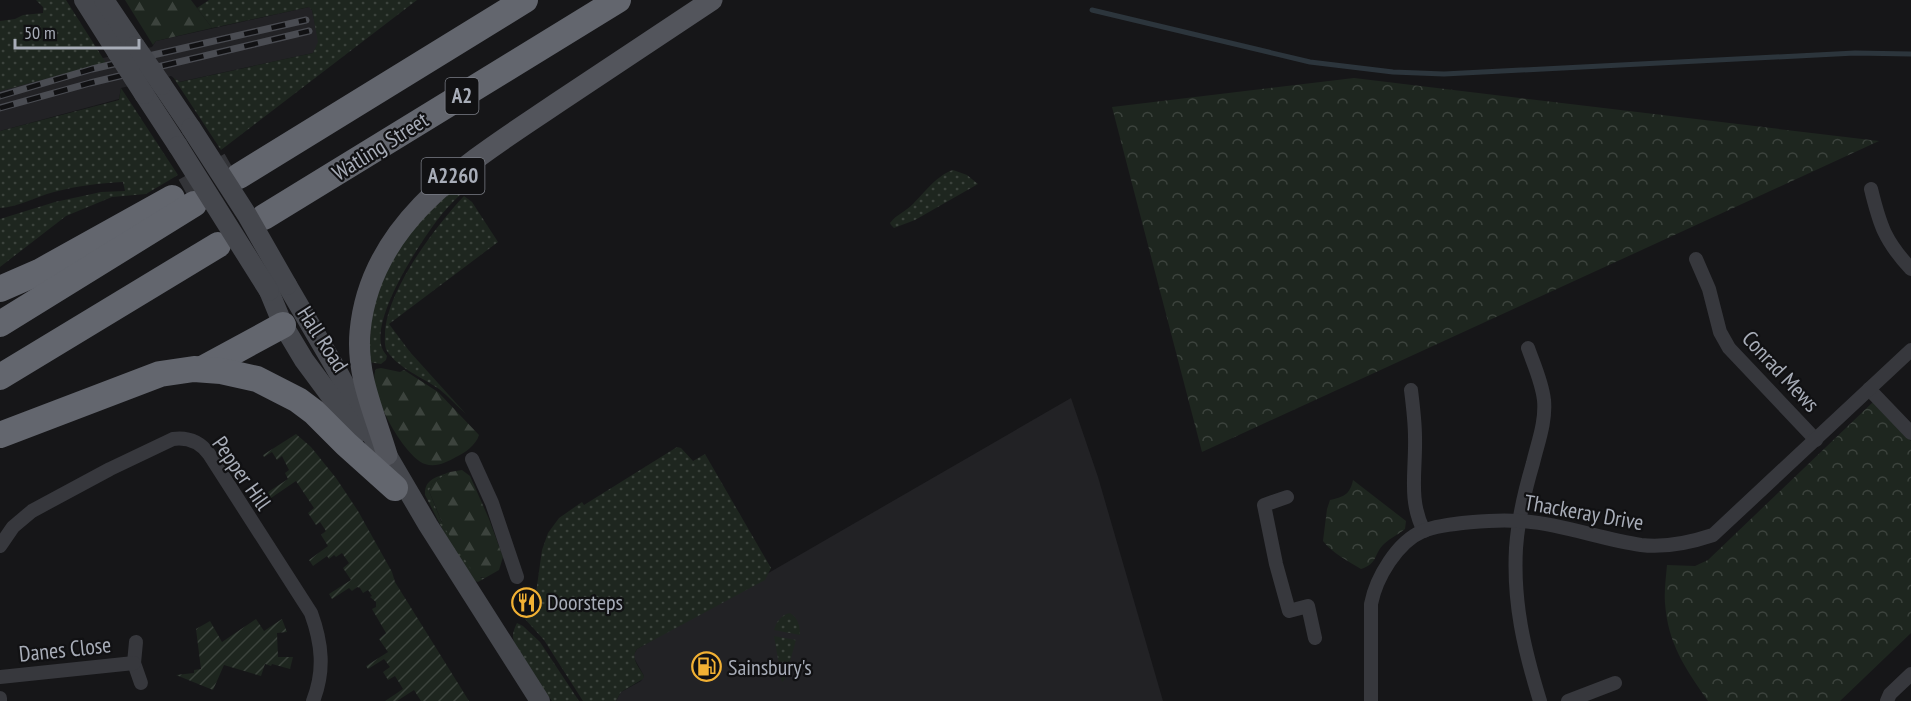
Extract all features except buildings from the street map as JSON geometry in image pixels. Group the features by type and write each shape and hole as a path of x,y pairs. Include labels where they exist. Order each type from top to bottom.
{"highway":[{"name":"A2","path":"235,171 525,0"},
{"name":"Watling Street","path":"255,216 618,0"},
{"path":"513,64 631,0"},
{"path":"0,289 190,198 0,324"},
{"path":"0,377 218,245"},
{"path":"204,369 282,326"},
{"path":"0,435 152,376 175,370 204,369 250,376 298,400 314,412 395,488"}],"main road":[{"name":"Hall Road","path":"84,0 126,49 162,85 255,216 280,288 282,326 395,488 528,701"},
{"name":"Hall Road","path":"104,0 144,94 178,146 339,374 375,441 387,455 428,525 540,701"},
{"name":"A2260","path":"387,455 364,386 359,345 365,300 373,276 392,242 424,202 450,178 712,0"}],"street":[{"path":"1871,189 1886,237 1897,255 1911,269"},
{"name":"Conrad Mews","path":"1696,259 1709,289 1720,332 1729,348 1816,440"},
{"path":"1528,348 1543,394 1544,410 1538,446 1519,520 1516,548 1517,606 1523,643 1540,701"},
{"name":"Thackeray Drive","path":"1371,701 1371,604 1377,582 1394,557 1406,544 1424,531 1475,522 1519,520 1640,545 1687,544 1713,535 1911,350"},
{"path":"1869,389 1911,433"},
{"path":"1412,390 1415,437 1414,502 1424,531"},
{"name":"Pepper Hill","path":"0,546 13,527 32,511 84,482 173,439 186,439 197,443 209,454 311,613 322,657 313,701"},
{"path":"472,459 492,503 517,577"},
{"path":"1287,497 1264,505 1267,523 1289,611 1308,606 1315,638"},
{"name":"Danes Close","path":"136,642 134,663 141,683"},
{"name":"Danes Close","path":"0,676 134,663"},
{"path":"1877,701 1888,698 1911,674"},
{"path":"1568,701 1615,683"}],"shaded area":[{"path":"309,7 312,10 319,42 313,53 179,82 171,76 121,88 119,99 0,131 0,81 152,47 156,41"},
{"path":"1071,398 1098,477 1163,701 616,701 621,692 641,681 644,676 634,658 637,649"}],"green space":[{"path":"36,0 66,0 106,63 0,91 0,21 43,13 43,7"},
{"path":"125,0 191,0 212,28 156,41 153,45"},
{"path":"209,0 417,0 221,150 173,77 180,82 313,53 318,42 312,10 309,7 212,28 197,8"},
{"path":"1354,78 1879,141 1202,452 1112,107"},
{"path":"121,88 178,175 146,194 112,197 66,216 0,267 0,219 55,202 101,192 125,191 123,182 88,185 54,192 20,204 0,208 0,131 119,100"},
{"path":"482,168 442,214 411,259 400,278 384,317 381,334 386,360 381,364 369,362 372,296 407,233 456,187"},
{"path":"953,170 967,175 978,184 915,220 894,228 891,225 893,220 913,204 936,180"},
{"path":"464,196 472,202 498,242 389,324 410,352 466,414 439,389 398,363 385,347 388,316 403,279 440,224"},
{"path":"376,369 400,372 404,370 438,392 479,435 470,448 441,464 429,465 416,459 389,421 376,391 374,379"},
{"path":"1873,402 1911,441 1911,633 1840,701 1708,701 1679,655 1670,631 1665,598 1667,565 1695,566 1708,560"},
{"path":"296,434 311,447 336,478 358,511 392,572 395,582 469,701 421,701 414,690 397,701 385,701 403,689 395,676 388,680 383,672 390,667 384,659 368,669 366,666 388,652 379,639 386,633 372,609 376,607 376,602 370,597 372,596 368,590 363,593 357,587 352,591 349,588 332,599 329,594 351,580 343,568 349,563 342,553 329,559 327,556 313,566 309,560 328,546 321,535 326,531 320,522 316,525 308,513 314,508 296,481 271,498 268,492 288,479 285,473 289,470 282,456 277,460 272,452 264,457 263,455"},
{"path":"677,447 681,448 693,461 705,454 771,568 765,580 637,649 634,656 644,676 643,679 621,692 616,701 583,701 544,640 525,619 535,600 542,550 548,533 559,518 582,502 584,505"},
{"path":"462,470 470,476 503,557 499,570 485,578 478,577 473,572 444,527 429,491 432,483 450,472"},
{"path":"450,472 432,483 429,491 441,521 481,578 485,578 478,582 472,580 425,495 429,482"},
{"path":"1353,480 1406,521 1405,529 1384,544 1373,561 1361,569 1336,553 1323,541 1330,500 1345,494 1350,489"},
{"path":"790,613 798,623 800,635 774,630 780,619"},
{"path":"256,619 264,631 282,619 287,632 277,633 278,657 293,657 290,669 265,664 261,676 224,665 213,690 176,675 194,673 194,670 201,669 196,629 210,621 222,642"},
{"path":"517,623 540,642 579,701 552,701 529,670 514,643 513,636"},
{"path":"774,636 796,640 785,679 782,682"}],"waterway":[{"path":"1092,10 1310,62 1393,72 1444,74 1855,53 1911,54"}],"tunnel":[{"path":"185,191 231,165"}],"railway":[{"path":"0,96 92,69 306,20"},
{"path":"0,108 90,83 309,31"}],"place":[{"name":"Doorsteps","path":"526,602"},
{"name":"Sainsbury's","path":"707,667"}]}
